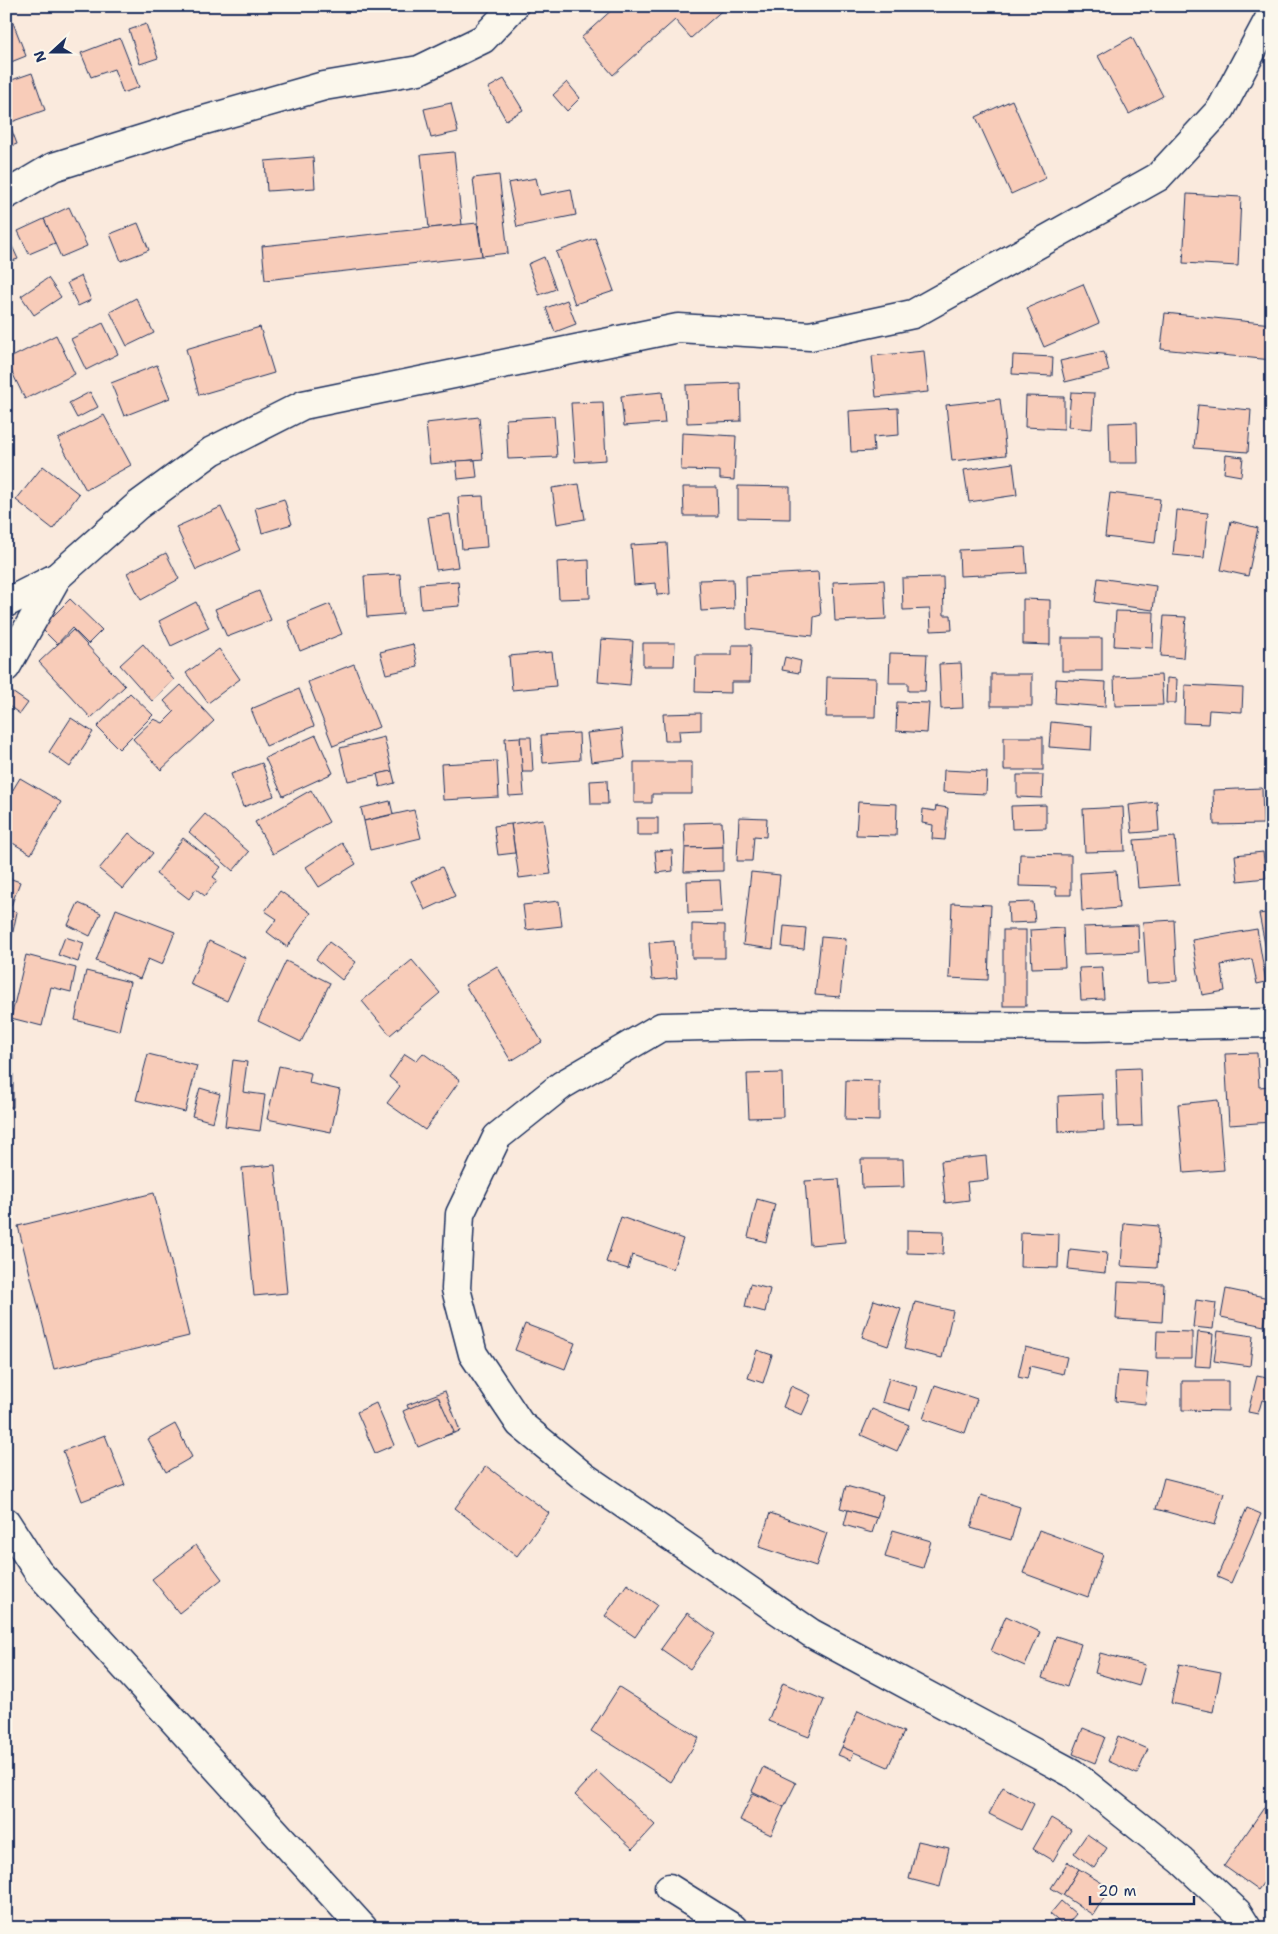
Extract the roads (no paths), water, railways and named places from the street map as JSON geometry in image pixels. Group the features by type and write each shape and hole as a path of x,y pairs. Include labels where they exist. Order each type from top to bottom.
{"street":[{"path":"6,195 53,167 188,125 324,86 419,70 483,39 514,6"},
{"path":"6,603 57,577 137,506 212,451 303,405 678,328 810,336 913,314 1158,177 1220,109 1268,19 1272,7"},
{"path":"6,667 57,577"},
{"path":"1247,1928 1237,1912 1181,1860 1072,1773 811,1633 583,1476 520,1424 472,1354 456,1289 460,1214 498,1137 562,1084 661,1027 762,1025 1087,1028 1272,1023"},
{"path":"6,1522 38,1572 363,1928"},
{"path":"669,1888 733,1928"}]}
